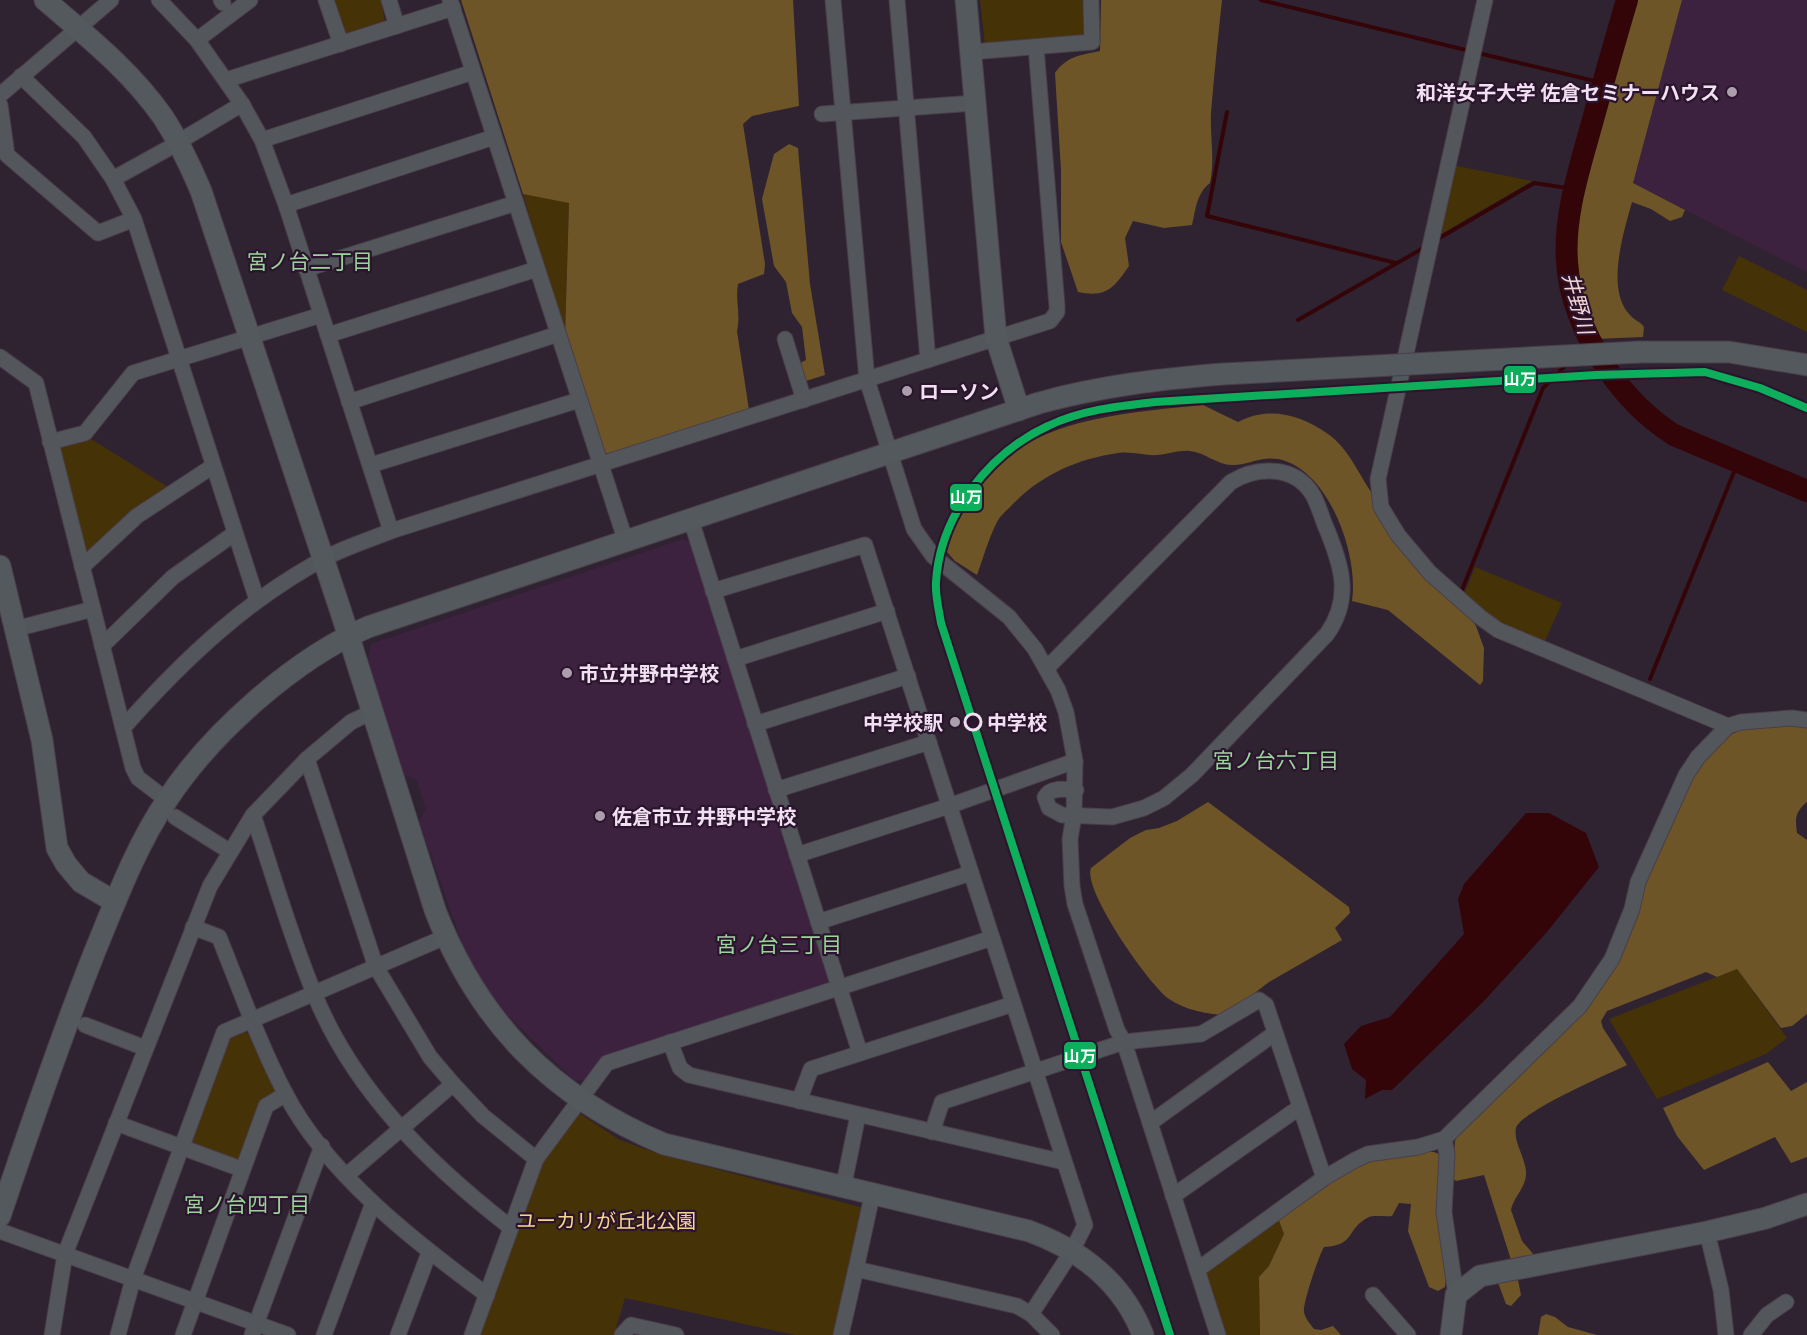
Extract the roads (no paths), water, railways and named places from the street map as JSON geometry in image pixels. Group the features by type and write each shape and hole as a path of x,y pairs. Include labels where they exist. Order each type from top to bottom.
{"street":[{"path":"45,0 120,65 162,116 178,142 201,191 445,937 472,988 497,1024 537,1065 579,1099 628,1128 664,1144 1029,1231 1072,1251 1087,1260 1112,1284 1143,1335"},
{"path":"0,95 111,0"},
{"path":"159,0 197,40 242,104 262,140 286,205 391,531"},
{"path":"197,40 250,0"},
{"path":"326,0 340,44"},
{"path":"389,0 397,26"},
{"path":"833,0 867,380 914,529 933,556 981,592 1023,632 1047,668 1066,712 1075,761 1076,789 1070,839 1070,866 1075,904 1117,1030 1124,1042 1218,1335"},
{"path":"897,0 928,360"},
{"path":"966,0 996,338 1019,410"},
{"path":"971,52 1092,42 1091,0"},
{"path":"1485,0 1378,479 1382,507 1398,535 1430,573 1465,605 1498,630 1728,726"},
{"path":"226,80 397,26 451,4 626,542"},
{"path":"123,728 162,684 208,639 257,600 323,560 391,531 1050,321 1057,312 1036,47"},
{"path":"262,140 473,72"},
{"path":"21,76 84,137 113,179 134,219 257,600"},
{"path":"822,114 975,103"},
{"path":"185,138 242,104"},
{"path":"0,105 7,155 98,233 134,219"},
{"path":"286,205 494,137"},
{"path":"113,179 169,148"},
{"path":"306,269 516,202"},
{"path":"328,335 537,269"},
{"path":"50,442 85,433 133,373 321,315"},
{"path":"349,402 558,334"},
{"path":"785,339 804,400"},
{"path":"0,1216 68,1019 134,860 171,808 202,756 233,724 295,671 348,636 1019,410 1102,387 1144,380 1223,374 1639,352 1729,352 1807,365"},
{"path":"0,357 36,383 133,768 138,778 171,808 229,851"},
{"path":"370,465 579,400"},
{"path":"82,567 137,516 213,466"},
{"path":"1047,668 1231,482 1250,472 1270,470 1292,477 1313,496 1343,574 1340,605 1327,634 1192,775 1171,793 1144,808 1112,817 1074,815 1055,812 1049,808 1045,798 1054,790 1076,789"},
{"path":"691,520 860,1053"},
{"path":"102,646 173,577 235,533"},
{"path":"713,591 865,545 1084,1225 1072,1251 1031,1314"},
{"path":"0,566 42,740 57,848 66,864 81,882 115,902"},
{"path":"15,629 93,609"},
{"path":"735,659 887,611"},
{"path":"755,724 908,676"},
{"path":"52,1335 64,1254 210,886 229,851 253,816 307,759 351,722 372,712"},
{"path":"1197,1270 1324,1178 1368,1154 1418,1147 1444,1139 1580,1006 1599,982 1624,932 1638,882 1686,775 1710,742 1728,726 1741,722 1807,720"},
{"path":"776,790 929,742"},
{"path":"307,759 376,967 412,1029 453,1084 483,1116 536,1159"},
{"path":"797,855 950,806 1075,761"},
{"path":"253,816 314,994 369,1090 401,1129 469,1195 510,1227"},
{"path":"818,922 971,873"},
{"path":"193,927 219,938 252,1020 286,1094 322,1146 373,1203 429,1253 487,1295"},
{"path":"118,1335 133,1279 224,1032 445,937"},
{"path":"472,1335 536,1159 607,1063 992,938"},
{"path":"932,1132 942,1102 1124,1042 1202,1034 1258,1000 1266,1005 1324,1178"},
{"path":"799,1101 811,1069 1013,1004"},
{"path":"85,1025 145,1048"},
{"path":"1150,1123 1275,1033"},
{"path":"670,1042 680,1068 689,1075 1064,1162"},
{"path":"347,1175 453,1084"},
{"path":"183,1335 241,1169 266,1106 286,1094"},
{"path":"1173,1196 1300,1107"},
{"path":"845,1179 858,1115"},
{"path":"116,1123 241,1169"},
{"path":"1444,1139 1447,1154 1444,1212 1456,1295 1451,1335"},
{"path":"254,1329 322,1146"},
{"path":"324,1335 373,1203"},
{"path":"1456,1295 1480,1276 1707,1232 1766,1218 1807,1204"},
{"path":"840,1335 870,1205"},
{"path":"0,1231 194,1301 254,1329 288,1335"},
{"path":"1707,1232 1721,1290 1726,1335"},
{"path":"398,1335 429,1253"},
{"path":"856,1269 1017,1306 1031,1314 1053,1335"},
{"path":"1373,1295 1408,1335"},
{"path":"1751,1335 1767,1315 1786,1302"},
{"path":"622,1335 624,1330 631,1325 676,1335"}],"waterway":[{"path":"1261,0 1470,51"},
{"name":"井野川","path":"1627,0 1579,171 1569,216 1568,276 1579,316 1590,341 1611,374 1635,403 1664,428 1674,435 1807,491"},
{"path":"1478,53 1603,83"},
{"path":"1227,112 1207,216 1396,263"},
{"path":"1436,240 1534,183 1574,189"},
{"path":"1298,320 1425,247"},
{"path":"1582,347 1589,341"},
{"path":"1462,590 1543,388 1567,364"},
{"path":"1650,679 1738,462"}],"place":[{"name":"和洋女子大学 佐倉セミナーハウス","path":"1732,92"},
{"name":"ローソン","path":"907,391"},
{"name":"市立井野中学校","path":"567,673"},
{"name":"中学校駅","path":"955,722"},
{"name":"中学校","path":"973,722"},
{"name":"佐倉市立 井野中学校","path":"600,816"}],"district":[{"name":"宮ノ台二丁目","path":"310,260"},
{"name":"宮ノ台六丁目","path":"1276,759"},
{"name":"宮ノ台三丁目","path":"779,943"},
{"name":"宮ノ台四丁目","path":"247,1203"}],"park label":[{"name":"ユーカリが丘北公園","path":"606,1220"}]}
